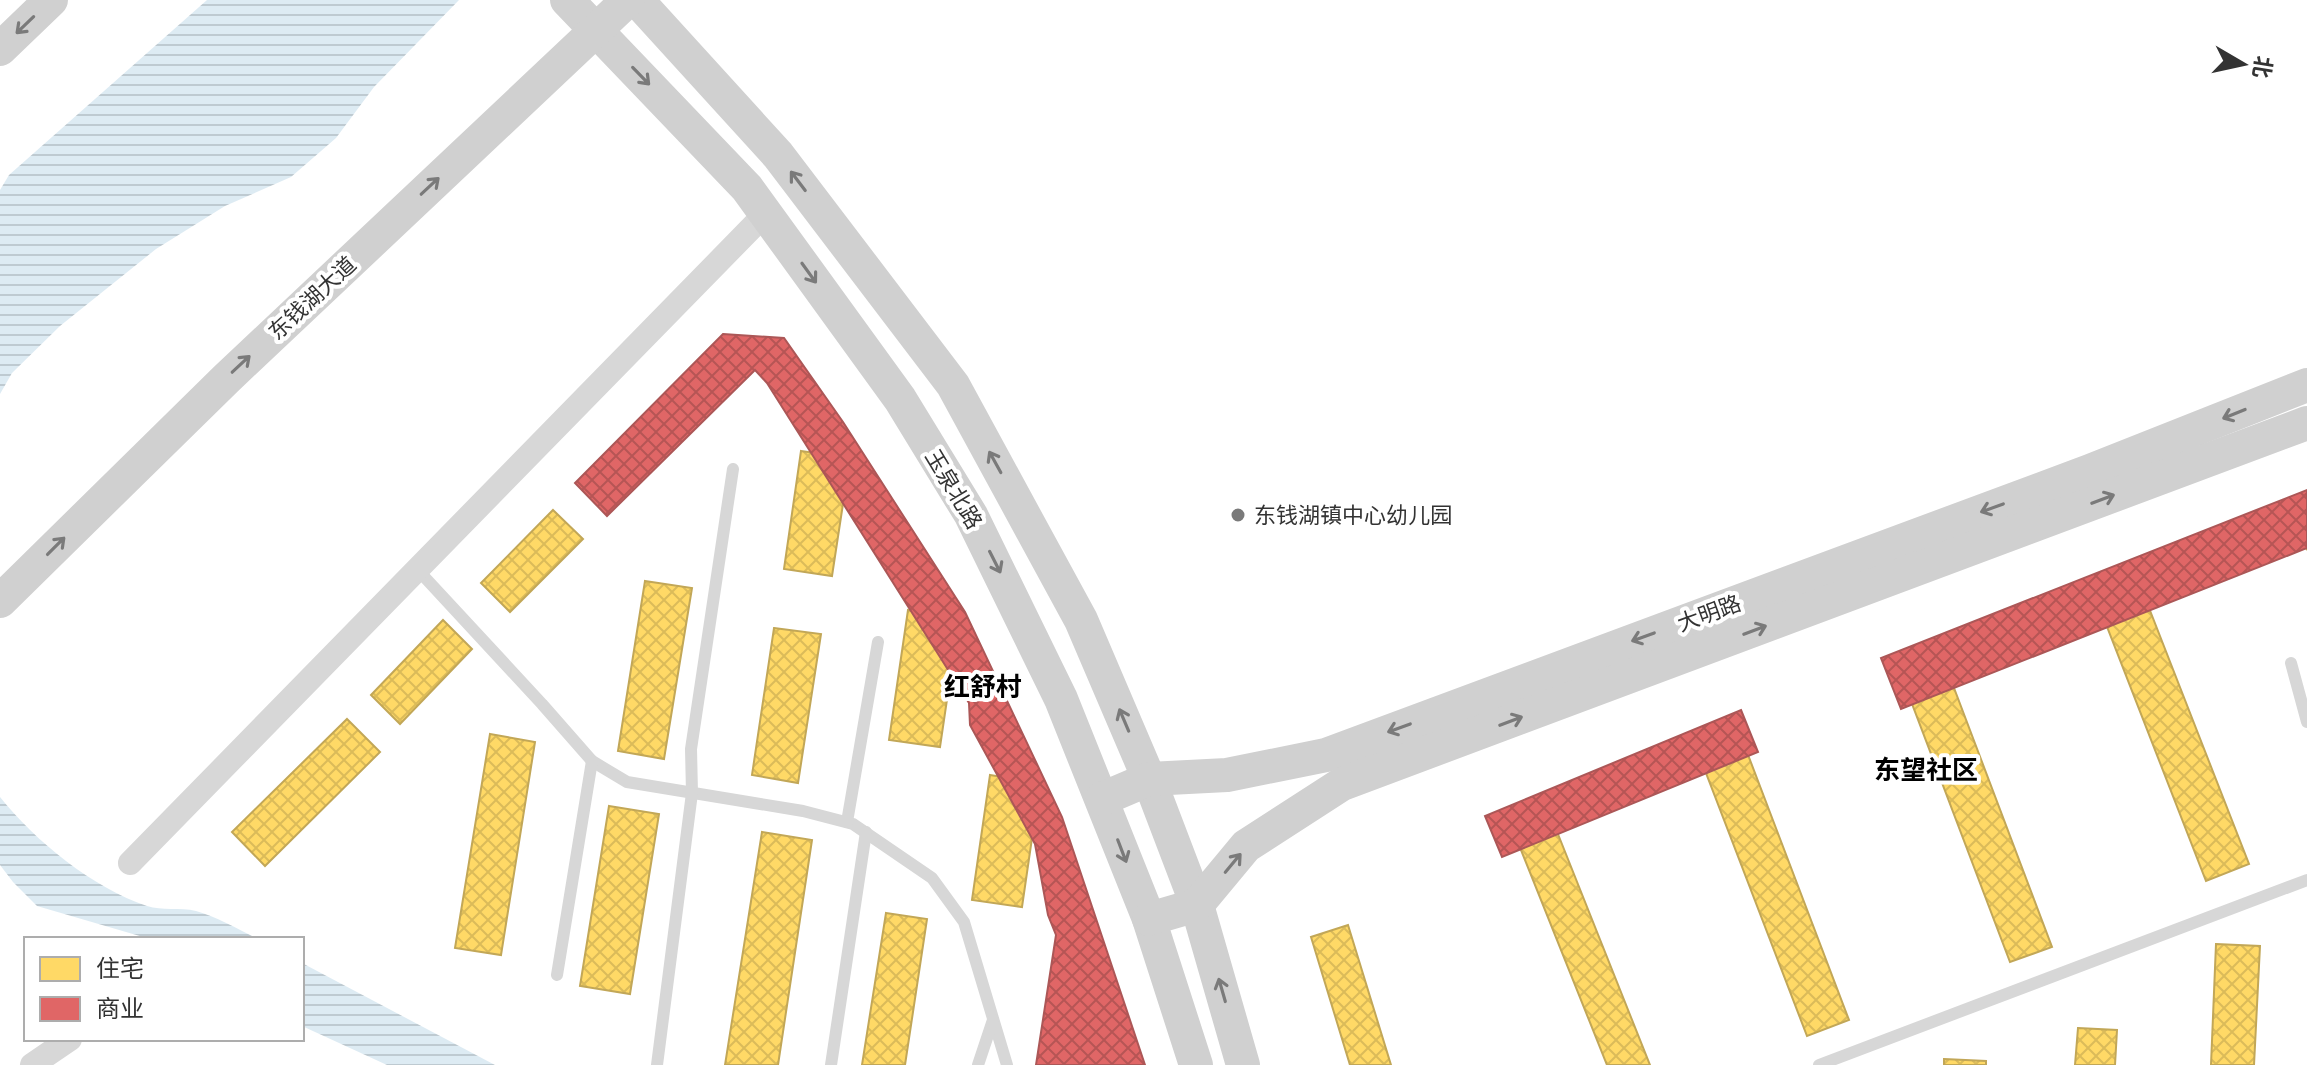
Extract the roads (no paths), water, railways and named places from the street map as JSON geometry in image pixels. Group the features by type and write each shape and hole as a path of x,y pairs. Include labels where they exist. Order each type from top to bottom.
{"street":[{"path":"0,49 51,0"},
{"name":"玉泉北路","path":"567,0 747,188 900,399 971,515 1061,699 1102,799 1149,919 1196,1065"},
{"name":"东钱湖大道","path":"0,601 226,379 628,0"},
{"path":"637,0 778,155 953,385 1081,620 1149,779 1197,905 1243,1065"},
{"path":"130,863 766,213"},
{"name":"大明路","path":"1102,799 1149,779 1227,775 1326,755 2090,471 2307,385"},
{"name":"大明路","path":"1197,905 1246,846 1342,784 2307,423"},
{"path":"1149,919 1197,905"},
{"path":"32,1065 67,1041"}],"lane":[{"path":"657,1065 692,793 691,749 733,469"},
{"path":"417,569 592,761 627,782 803,811 847,822 932,878 964,922 1007,1065"},
{"path":"847,822 878,642"},
{"path":"2291,663 2307,722"},
{"path":"557,975 592,761"},
{"path":"831,1065 866,832"},
{"path":"1819,1065 2307,880"},
{"path":"978,1065 993,1020"}],"place":[{"name":"东钱湖镇中心幼儿园","path":"1238,515"}],"district":[{"name":"红舒村","path":"983,687"},
{"name":"东望社区","path":"1926,770"}]}
